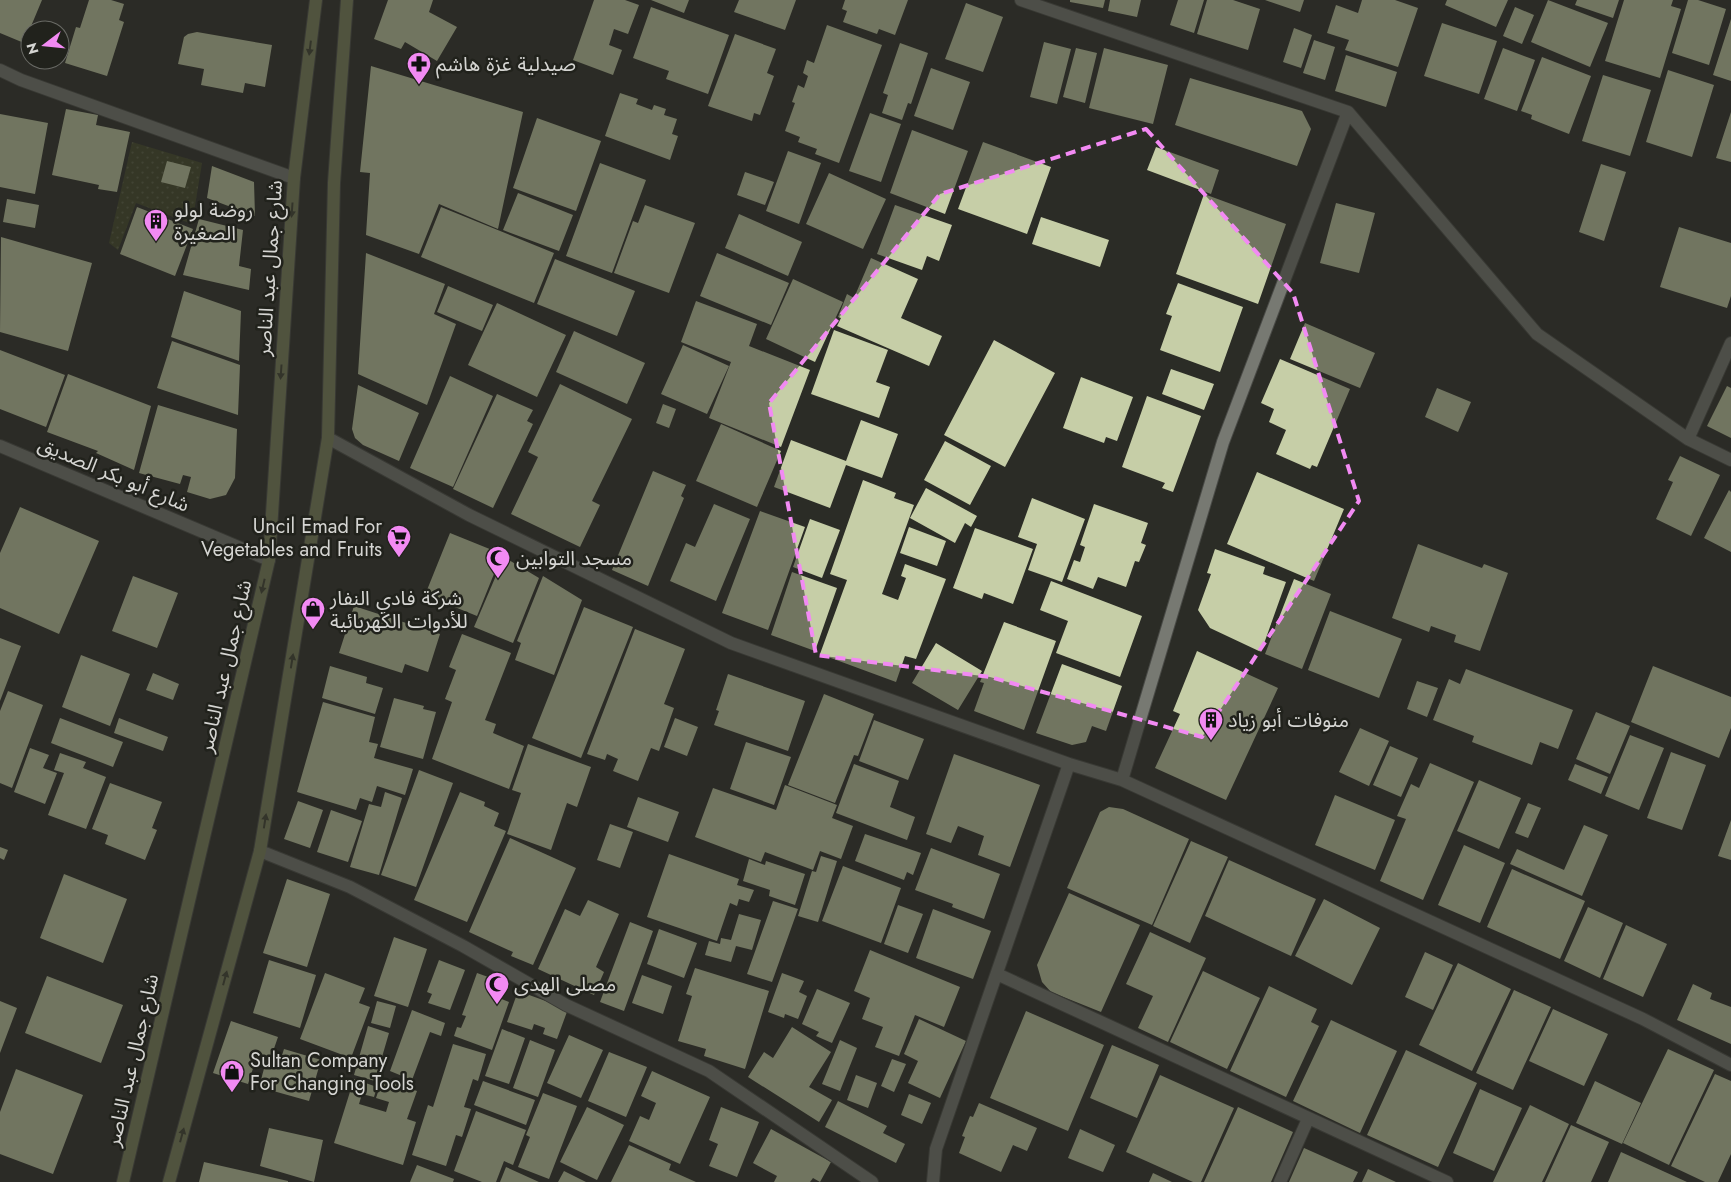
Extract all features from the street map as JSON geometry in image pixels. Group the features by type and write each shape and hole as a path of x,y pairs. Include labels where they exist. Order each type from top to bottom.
{"main road":[{"name":"شارع جمال عبد الناصر","path":"123,1182 268,560 294,178 316,0"},
{"path":"169,1182 260,850 328,438 334,183 347,0"}],"street":[{"path":"1021,0 1348,112 1537,334 1688,440 1731,460"},
{"path":"0,70 21,80 294,178"},
{"path":"1122,780 1223,442 1348,112"},
{"path":"1688,440 1731,343"},
{"path":"328,438 469,515 731,643 1069,764 1122,780 1643,1018 1731,1065"},
{"name":"شارع أبو بكر الصديق","path":"0,446 268,560"},
{"path":"933,1182 936,1149 1069,764"},
{"path":"260,850 350,888 463,946 566,1005 709,1071 872,1182"},
{"path":"997,974 1447,1182"},
{"path":"1280,1182 1308,1119"}],"highlighted area":[{"path":"1146,129 1293,293 1359,501 1202,737 990,677 816,655 769,403 940,194"}],"green space":[{"path":"132,142 202,163 192,224 136,203 118,250 109,243"}],"building":[{"path":"0,0 42,0 34,20 20,20 20,41 0,33"},
{"path":"89,0 111,0 124,4 119,20 124,22 107,76 70,65 70,47 76,27 80,28"},
{"path":"388,0 433,0 429,12 457,27 437,61 405,42 401,49 374,39"},
{"path":"594,0 625,0 639,5 628,34 614,29 609,45 622,50 613,75 573,60"},
{"path":"651,0 689,0 684,13"},
{"path":"739,0 796,0 785,30 734,12"},
{"path":"845,0 908,0 895,35 879,29 877,34 843,22 847,11 842,9"},
{"path":"1070,0 1105,0 1103,8 1070,2"},
{"path":"1110,0 1141,0 1137,17 1108,11"},
{"path":"1178,0 1204,0 1194,33 1170,25"},
{"path":"1207,0 1233,0 1260,9 1248,50 1197,34"},
{"path":"1265,0 1304,0 1300,12"},
{"path":"1362,0 1395,0 1418,8 1398,67 1345,50 1349,40 1327,33 1336,5 1358,13"},
{"path":"1447,0 1508,0 1496,27 1445,5"},
{"path":"1548,0 1608,23 1590,67 1531,42"},
{"path":"1577,0 1619,0 1613,18 1575,5"},
{"path":"1624,0 1673,0 1671,6 1681,9 1660,78 1605,61"},
{"path":"1688,0 1698,0 1726,9 1709,65 1672,53"},
{"path":"966,3 1003,17 983,72 945,59"},
{"path":"651,7 729,35 708,94 666,79 669,71 633,58"},
{"path":"1515,7 1534,15 1522,44 1503,36"},
{"path":"1731,19 1731,81 1713,75"},
{"path":"1442,23 1497,41 1479,94 1424,76"},
{"path":"827,25 882,45 839,163 815,154 817,149 798,142 800,137 785,131 795,103 792,102 798,85 804,88 808,76 803,73 807,60 814,63"},
{"path":"1294,28 1312,35 1301,68 1283,62"},
{"path":"197,32 272,45 265,87 245,83 243,93 201,85 204,69 178,64 184,37"},
{"path":"735,34 776,49 767,73 774,76 760,115 754,113 752,121 708,106"},
{"path":"1314,40 1335,47 1325,80 1303,73"},
{"path":"1044,42 1071,49 1057,104 1030,97"},
{"path":"900,43 928,53 911,104 908,103 902,120 882,113 888,95 883,93"},
{"path":"1076,48 1097,53 1085,103 1063,97"},
{"path":"1104,48 1168,65 1153,124 1089,108"},
{"path":"1503,48 1535,60 1517,111 1484,99"},
{"path":"1346,55 1397,72 1386,107 1335,91"},
{"path":"1542,57 1591,76 1569,134 1531,119 1532,115 1521,111"},
{"path":"371,66 523,112 498,229 439,204 419,254 366,235 370,173 360,172"},
{"path":"931,68 970,82 953,130 914,116"},
{"path":"1668,70 1714,85 1692,157 1646,142"},
{"path":"1603,75 1651,90 1630,156 1582,141"},
{"path":"1190,78 1302,111 1311,129 1297,166 1175,125"},
{"path":"620,93 638,99 636,104 652,110 654,105 666,109 664,115 677,119 672,134 678,136 670,160 605,136"},
{"path":"66,109 98,115 96,125 130,132 117,192 98,189 99,185 52,175"},
{"path":"1731,112 1731,162 1716,158"},
{"path":"870,113 901,124 881,182 849,171"},
{"path":"0,114 48,123 35,194 0,187"},
{"path":"537,118 601,141 576,211 513,188"},
{"path":"912,130 968,151 945,214 890,193"},
{"path":"983,142 1051,167 1027,234 958,209"},
{"path":"1156,147 1219,170 1211,194 1147,170"},
{"path":"788,151 821,163 799,224 766,211"},
{"path":"167,161 191,167 185,188 161,182"},
{"path":"600,163 646,180 612,273 566,256"},
{"path":"1601,164 1626,172 1604,241 1579,232"},
{"path":"212,166 254,182 255,216 207,198"},
{"path":"745,172 774,182 765,205 737,195"},
{"path":"829,173 886,199 863,249 806,224"},
{"path":"518,193 573,215 559,251 503,230"},
{"path":"1204,194 1286,224 1258,304 1176,274"},
{"path":"7,199 39,205 35,228 3,222"},
{"path":"1336,203 1375,213 1359,273 1320,263"},
{"path":"645,205 695,223 669,293 614,273 633,221 638,223"},
{"path":"895,205 952,225 939,261 927,256 922,270 877,254"},
{"name":"روضة لولو الصغيرة","path":"137,207 193,229 175,276 120,254"},
{"path":"441,207 554,253 534,303 421,257"},
{"path":"739,214 802,242 788,276 725,248"},
{"path":"1041,217 1109,240 1100,267 1032,244"},
{"path":"199,219 243,230 239,266 251,269 249,290 183,275"},
{"path":"1679,227 1731,243 1731,296 1727,308 1660,287"},
{"path":"1,237 92,263 68,351 0,332"},
{"path":"366,253 445,284 434,314 456,324 427,405 358,374"},
{"path":"717,253 789,283 771,325 700,296"},
{"path":"871,258 918,279 901,318 942,336 929,366 837,326 841,318 838,317 847,294 854,298"},
{"path":"555,259 635,291 617,336 537,304"},
{"path":"793,279 843,302 815,362 766,339"},
{"path":"1178,283 1243,307 1220,372 1160,350 1172,316 1166,314"},
{"path":"448,286 493,305 482,331 437,312"},
{"path":"184,291 241,311 239,361 171,337"},
{"path":"696,301 757,324 749,346 810,370 781,447 709,418 731,362 681,342"},
{"path":"497,303 566,335 537,397 468,365"},
{"path":"1305,323 1375,353 1360,388 1290,359"},
{"path":"834,330 888,350 876,382 890,387 879,418 811,394"},
{"path":"574,331 645,363 627,404 556,372"},
{"path":"994,340 1055,373 1005,467 944,435"},
{"path":"172,341 240,365 238,415 157,388"},
{"path":"683,345 729,366 707,414 661,394"},
{"path":"0,350 65,375 46,427 0,409"},
{"path":"1280,359 1350,389 1317,467 1312,465 1310,469 1276,454 1286,430 1269,422 1274,409 1261,403"},
{"path":"1171,369 1214,384 1204,410 1162,394"},
{"path":"68,374 151,406 134,470 96,453 98,451 47,432"},
{"path":"450,376 493,396 453,487 410,468"},
{"path":"1081,377 1133,397 1117,441 1106,437 1104,443 1063,428"},
{"path":"560,384 632,419 592,501 600,505 580,547 511,514 538,457 528,452"},
{"path":"358,385 419,413 399,461 363,445 355,438 352,429"},
{"path":"1727,386 1731,388 1731,438 1707,426"},
{"path":"1437,388 1471,402 1458,432 1425,417"},
{"path":"497,394 533,410 527,421 533,424 493,508 453,489"},
{"path":"1147,396 1201,416 1173,492 1162,488 1165,483 1122,467"},
{"path":"663,404 676,409 669,428 656,423"},
{"path":"158,405 237,429 235,478 226,495 210,499 187,492 191,477 183,475 180,484 139,473"},
{"path":"861,420 898,434 882,478 846,465 830,508 774,487 791,440 846,461"},
{"path":"721,424 781,451 757,507 696,481"},
{"path":"945,441 991,466 970,505 924,480"},
{"path":"1680,456 1720,475 1691,536 1656,519 1673,482 1668,480"},
{"path":"653,471 686,485 681,496 684,498 648,586 612,570"},
{"path":"1257,472 1344,509 1314,581 1227,544"},
{"path":"863,480 896,493 894,498 914,505 882,594 898,600 906,578 901,576 905,564 946,579 916,659 905,656 896,682 820,654 847,580 830,574"},
{"path":"926,488 977,516 971,527 965,523 955,543 910,518"},
{"path":"1729,490 1731,492 1731,552 1704,538"},
{"path":"1032,498 1085,519 1062,582 1028,570 1037,544 1018,537"},
{"path":"714,504 750,519 716,601 670,581 686,543 695,547"},
{"path":"1094,504 1148,523 1141,543 1146,545 1139,562 1135,561 1126,587 1098,577 1093,589 1067,579 1074,560 1080,562 1085,547 1080,545"},
{"path":"20,507 99,541 59,634 0,608 0,553"},
{"path":"760,511 805,527 768,630 722,613"},
{"path":"810,519 840,530 822,578 793,567"},
{"path":"909,527 946,541 937,566 900,553"},
{"path":"975,528 1033,549 1013,604 984,593 982,599 953,588"},
{"path":"450,533 502,554 477,616 425,595"},
{"path":"1418,544 1482,568 1484,564 1508,573 1480,651 1454,642 1456,635 1431,626 1429,632 1392,618"},
{"path":"1215,549 1265,567 1263,574 1286,582 1261,652 1210,628 1198,610 1211,574 1207,573"},
{"path":"504,557 539,578 513,643 474,627"},
{"path":"792,572 837,588 815,651 771,635"},
{"path":"133,576 178,593 157,648 112,631"},
{"path":"543,576 582,600 554,675 515,660 521,643 517,641"},
{"path":"1294,579 1331,594 1302,669 1265,654"},
{"path":"1051,581 1142,616 1120,677 1056,653 1068,621 1040,610"},
{"path":"354,606 440,634 428,672 405,664 402,673 339,653"},
{"path":"584,607 633,627 581,758 532,738"},
{"path":"1330,611 1402,639 1379,698 1308,670"},
{"path":"1004,622 1056,641 1024,730 974,711 984,683 980,682"},
{"path":"635,629 685,649 664,704 674,708 659,751 651,748 638,781 613,771 618,759 607,754 605,760 587,754"},
{"path":"462,634 511,653 485,720 496,724 493,733 524,746 509,789 432,759 452,702 445,699 456,670 449,667"},
{"path":"0,638 21,646 0,701"},
{"path":"936,643 982,671 958,710 912,683"},
{"name":"منوفات أبو زياد","path":"1197,651 1278,688 1226,800 1155,768 1180,714 1173,711"},
{"path":"81,655 130,674 110,726 62,707"},
{"path":"1062,664 1122,686 1106,731 1092,726 1086,742 1072,745 1036,733"},
{"path":"330,666 367,677 366,683 383,688 375,714 322,698"},
{"path":"1653,666 1731,697 1731,728 1719,758 1631,722"},
{"path":"1466,669 1573,710 1558,749 1540,742 1532,765 1472,742 1474,736 1433,720 1449,679 1460,684"},
{"path":"153,673 179,684 173,700 146,690"},
{"path":"728,674 805,701 788,751 714,725 719,711 716,710"},
{"path":"1417,681 1438,688 1427,717 1407,709"},
{"path":"8,691 43,705 12,788 0,783 0,711"},
{"path":"824,694 874,714 858,756 854,755 835,803 788,785"},
{"path":"394,698 424,706 423,709 436,712 423,759 380,747"},
{"path":"323,702 375,717 369,742 378,744 374,758 413,769 405,795 377,786 372,802 360,798 356,810 297,792"},
{"path":"1596,712 1630,726 1610,774 1576,759"},
{"path":"60,718 123,742 113,767 51,743"},
{"path":"119,718 168,737 163,751 114,733"},
{"path":"675,718 698,727 687,756 664,747"},
{"path":"874,720 924,739 908,780 859,761"},
{"path":"1360,728 1389,741 1369,786 1339,772"},
{"path":"1630,735 1664,748 1639,810 1605,796"},
{"path":"746,742 791,757 774,805 730,789"},
{"path":"528,744 591,767 577,807 567,803 551,850 507,834 521,793 512,790"},
{"path":"1390,746 1418,758 1401,797 1373,785"},
{"path":"30,748 49,755 43,768 57,773 45,804 14,792"},
{"path":"1671,752 1706,765 1682,830 1647,818"},
{"path":"60,753 86,762 83,768 106,777 86,829 48,815 64,773 54,770"},
{"path":"954,754 1040,785 1010,867 978,855 984,836 958,826 951,843 926,834"},
{"path":"1430,763 1474,782 1423,900 1380,881 1406,819 1397,816 1411,784 1419,788"},
{"path":"854,764 899,781 890,807 915,817 907,840 836,813"},
{"path":"1575,764 1608,777 1601,794 1568,780"},
{"path":"419,770 453,783 416,887 381,875"},
{"path":"1479,780 1521,798 1499,849 1457,831"},
{"path":"110,783 162,802 152,828 157,830 145,860 105,844 108,835 92,829"},
{"path":"785,785 837,805 832,818 853,826 841,859 820,851 813,870 765,852 761,862 695,837 713,788 776,810"},
{"path":"385,792 402,798 379,875 350,867 369,804 381,807"},
{"path":"460,792 485,802 484,806 499,813 494,826 506,831 467,922 414,900"},
{"path":"1335,795 1395,820 1375,870 1315,845"},
{"path":"638,797 679,812 668,842 627,827"},
{"path":"298,801 323,810 310,848 284,839"},
{"path":"1528,803 1541,808 1528,838 1515,833"},
{"path":"1109,807 1123,809 1189,839 1152,925 1067,888 1100,812"},
{"path":"331,810 362,821 348,862 317,852"},
{"path":"1731,820 1731,860 1718,856"},
{"path":"610,824 633,832 620,868 597,860"},
{"path":"1584,825 1608,835 1582,896 1510,864 1517,849 1564,870"},
{"path":"865,834 921,853 913,875 907,872 904,880 855,861"},
{"path":"510,838 576,868 533,965 511,956 513,952 469,932"},
{"path":"1191,841 1228,857 1190,943 1153,926"},
{"path":"1464,845 1505,863 1480,923 1438,905"},
{"path":"0,847 8,850 4,860 0,858"},
{"path":"931,848 1000,874 984,919 952,907 953,904 915,890"},
{"path":"669,854 739,879 737,885 754,890 749,902 739,899 737,906 730,903 717,941 647,917"},
{"path":"821,856 837,861 818,922 798,916 812,871 816,872"},
{"path":"749,859 765,865 766,861 805,874 795,905 769,896 770,890 743,881"},
{"path":"1229,860 1316,899 1291,956 1205,916"},
{"path":"843,866 901,888 881,943 822,921"},
{"path":"1512,869 1585,901 1560,959 1487,927"},
{"path":"64,874 127,899 103,963 40,938"},
{"path":"287,879 330,894 307,967 263,953"},
{"path":"1069,893 1140,925 1101,1012 1051,992 1042,982 1037,965"},
{"path":"1324,899 1380,928 1352,985 1295,956"},
{"path":"588,900 619,914 596,967 604,972 594,995 538,969 565,909 580,916"},
{"path":"773,901 798,909 772,982 747,974"},
{"path":"898,905 923,914 908,953 884,944"},
{"path":"1588,907 1623,923 1600,978 1564,961"},
{"path":"933,909 991,931 973,979 916,958"},
{"path":"739,914 761,920 752,950 736,946 731,962 705,955 709,941 720,944 721,938 731,940"},
{"path":"630,922 653,931 624,1011 600,1002"},
{"path":"1626,925 1667,944 1643,997 1603,979"},
{"path":"659,929 697,943 684,978 647,964"},
{"path":"1150,932 1206,958 1168,1042 1138,1028 1153,996 1126,984"},
{"path":"394,937 427,949 408,1007 374,996"},
{"path":"870,950 960,987 944,1027 915,1015 899,1056 875,1047 883,1027 862,1019 870,998 854,991"},
{"path":"1425,952 1453,965 1433,1010 1405,997"},
{"path":"269,960 316,975 300,1028 253,1013"},
{"path":"439,960 465,970 450,1010 428,1003 432,994 427,992"},
{"path":"1458,963 1511,989 1472,1071 1419,1045"},
{"path":"695,968 769,991 745,1069 704,1056 706,1049 678,1041 692,996 686,994"},
{"path":"1203,971 1260,998 1227,1069 1170,1042"},
{"path":"325,973 365,988 359,1003 370,1007 351,1058 300,1039"},
{"path":"477,973 505,983 499,998 509,1002 492,1050 454,1036 457,1027 461,1028 466,1016 462,1015"},
{"path":"782,973 804,981 799,992 807,996 798,1019 785,1014 784,1018 768,1012"},
{"path":"642,975 672,986 663,1014 632,1003"},
{"path":"47,976 123,1005 101,1063 25,1033"},
{"path":"1693,984 1712,993 1710,999 1731,1007 1731,1044 1677,1020"},
{"path":"1269,986 1317,1009 1311,1022 1319,1026 1286,1097 1230,1071"},
{"path":"817,989 850,1003 832,1043 816,1036 819,1032 802,1024"},
{"path":"1514,990 1551,1007 1513,1090 1476,1073"},
{"path":"518,991 568,1009 557,1039 543,1034 545,1028 534,1024 532,1030 507,1022"},
{"path":"0,1001 17,1008 0,1053"},
{"path":"377,1001 396,1006 390,1028 371,1023"},
{"path":"1553,1009 1608,1034 1584,1086 1529,1061"},
{"path":"412,1010 445,1023 441,1036 430,1032 412,1080 390,1071"},
{"path":"1026,1011 1104,1045 1068,1131 990,1098"},
{"path":"919,1019 966,1041 940,1098 908,1083 918,1061 904,1054"},
{"path":"1331,1020 1397,1051 1360,1133 1293,1101"},
{"path":"231,1021 278,1037 269,1063 256,1059 248,1084 213,1073"},
{"path":"368,1026 389,1033 375,1081 354,1075"},
{"path":"792,1027 831,1052 809,1087 832,1100 819,1122 748,1077 764,1052 773,1058"},
{"path":"502,1029 525,1038 509,1084 485,1076"},
{"path":"569,1035 603,1050 581,1098 547,1083"},
{"path":"530,1040 555,1050 538,1097 513,1088"},
{"path":"840,1040 857,1048 840,1091 822,1084"},
{"path":"453,1044 486,1054 478,1081 473,1079 464,1107 471,1109 462,1137 456,1135 446,1166 412,1155 428,1105 433,1107"},
{"path":"1112,1045 1159,1065 1137,1118 1090,1098"},
{"path":"284,1049 321,1060 309,1101 259,1087 265,1065 278,1068"},
{"path":"1668,1049 1714,1070 1669,1165 1623,1143"},
{"path":"1406,1050 1477,1083 1438,1167 1367,1135"},
{"path":"609,1052 647,1067 626,1117 588,1101"},
{"path":"892,1059 906,1064 894,1092 881,1086"},
{"path":"16,1069 83,1095 53,1174 0,1154 0,1112"},
{"path":"652,1071 710,1097 680,1164 629,1141 640,1116 649,1120 656,1103 641,1096"},
{"path":"1715,1074 1731,1081 1731,1154 1718,1182 1705,1182 1671,1166"},
{"path":"856,1075 877,1083 868,1108 847,1100"},
{"path":"1160,1075 1234,1108 1201,1182 1193,1182 1126,1152"},
{"path":"354,1079 377,1087 374,1097 362,1094 359,1104 386,1112 389,1102 376,1098 382,1080 417,1091 407,1119 416,1122 403,1165 334,1143"},
{"path":"483,1081 535,1100 526,1125 474,1105"},
{"path":"1595,1081 1641,1103 1622,1144 1576,1123"},
{"path":"1480,1089 1522,1108 1494,1171 1453,1153"},
{"path":"543,1093 577,1106 549,1179 518,1167 530,1137 526,1135"},
{"path":"909,1094 931,1103 922,1124 901,1115"},
{"path":"838,1101 887,1126 883,1133 905,1144 896,1163 825,1127"},
{"path":"979,1103 1037,1128 1027,1151 1013,1145 1001,1172 959,1153 965,1137 962,1136 970,1116 973,1117"},
{"path":"1530,1105 1569,1124 1542,1182 1493,1182"},
{"path":"587,1107 624,1125 597,1180 560,1162"},
{"path":"721,1107 759,1122 737,1177 709,1166 718,1144 709,1140"},
{"path":"1238,1107 1293,1132 1271,1182 1204,1182"},
{"path":"476,1111 526,1130 513,1165 504,1161 496,1182 482,1182 454,1171"},
{"path":"1571,1125 1609,1142 1591,1182 1545,1182"},
{"path":"269,1128 323,1140 314,1182 260,1166"},
{"path":"771,1129 831,1162 820,1182 813,1178 810,1182 774,1182 777,1176 753,1163"},
{"path":"1080,1129 1115,1145 1103,1172 1068,1158"},
{"path":"629,1145 671,1164 669,1170 696,1182 611,1182"},
{"path":"1304,1148 1358,1172 1353,1182 1289,1182"},
{"path":"1621,1152 1687,1182 1608,1182"},
{"path":"204,1162 288,1181 288,1182 199,1182"},
{"path":"417,1165 454,1179 453,1182 410,1182"},
{"path":"506,1167 539,1182 500,1182"},
{"path":"1368,1169 1396,1182 1362,1182"},
{"path":"564,1171 586,1182 558,1182"},
{"path":"1153,1173 1172,1182 1149,1182"}],"place":[{"name":"صيدلية غزة هاشم","path":"419,85"},
{"name":"روضة لولو الصغيرة","path":"156,242"},
{"name":"Uncil Emad For Vegetables and Fruits","path":"399,558"},
{"name":"مسجد التوابين","path":"498,579"},
{"name":"شركة فادي النفار للأدوات الكهربائية","path":"313,630"},
{"name":"منوفات أبو زياد","path":"1211,741"},
{"name":"مصلى الهدى","path":"497,1005"},
{"name":"Sultan Company For Changing Tools","path":"232,1093"}]}
